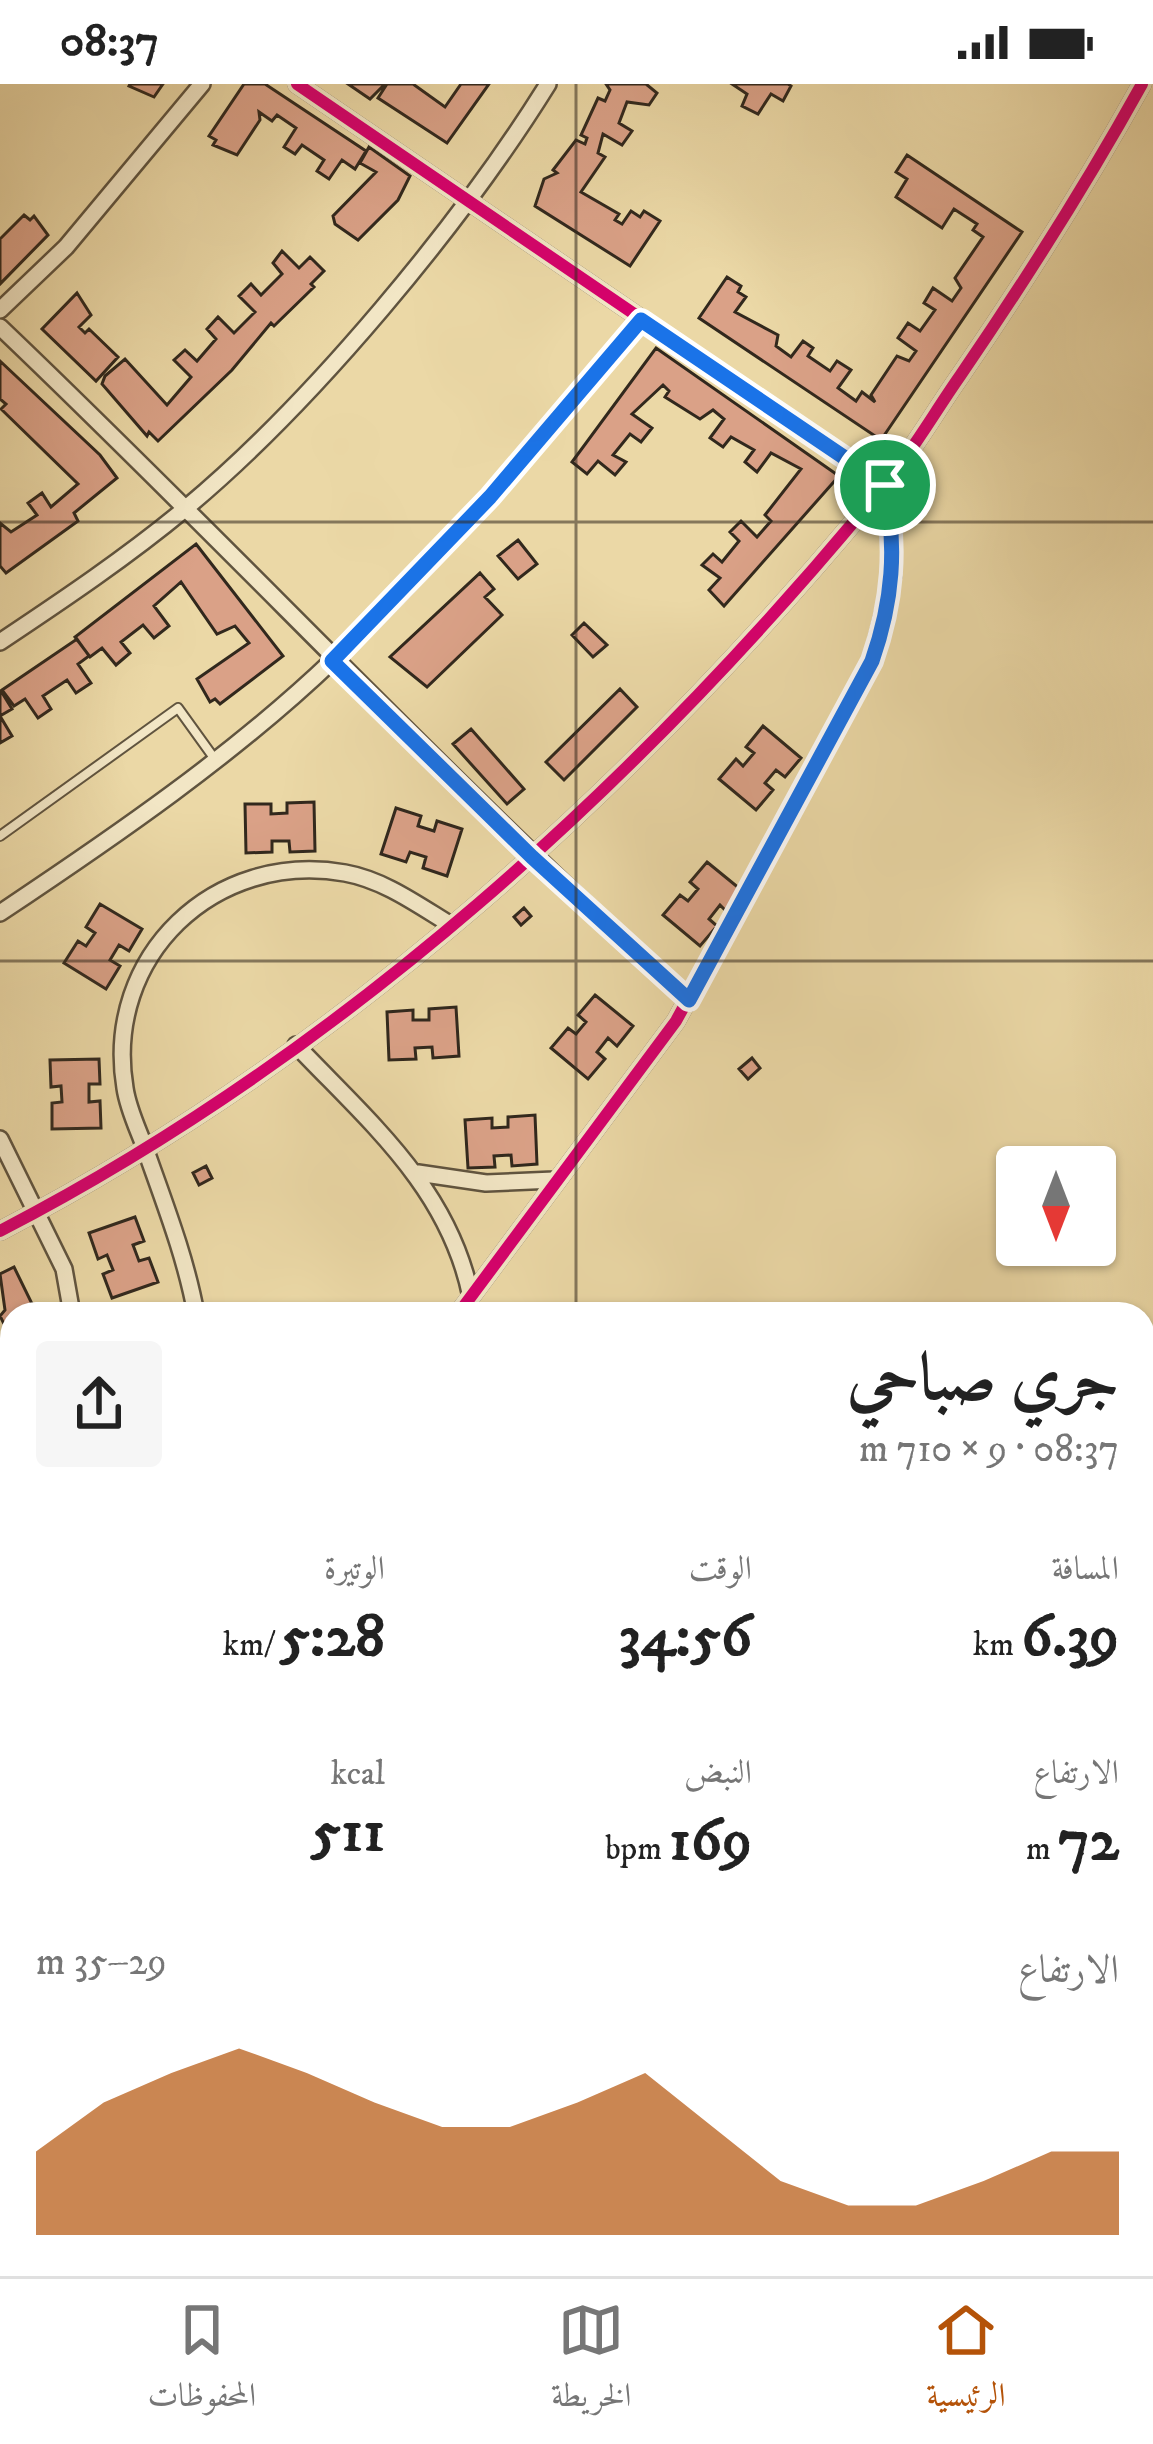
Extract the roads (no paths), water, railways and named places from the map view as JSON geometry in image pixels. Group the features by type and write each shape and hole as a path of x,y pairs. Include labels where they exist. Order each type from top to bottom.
{"street":[{"path":"0,310 66,247 202,84"},
{"path":"297,84 885,485"},
{"path":"0,643 188,506 337,356 466,202 548,84"},
{"path":"0,1231 145,1149 296,1045 451,925 532,857 714,676 885,485 1034,268 1142,84"},
{"path":"3,905 214,758 332,661 490,497 641,320"},
{"path":"0,327 188,506 332,661 532,857 689,1000"},
{"path":"467,1302 689,1000 872,661 893,574 885,485"},
{"path":"192,1302 124,1087 122,1042 140,968 184,912 244,880 315,868 385,886 451,925"},
{"path":"296,1045 418,1173 452,1232 471,1297"},
{"path":"0,1138 64,1269 70,1302"},
{"path":"418,1173 486,1183 554,1180"}],"lane":[{"path":"0,836 178,708 214,758"}]}
